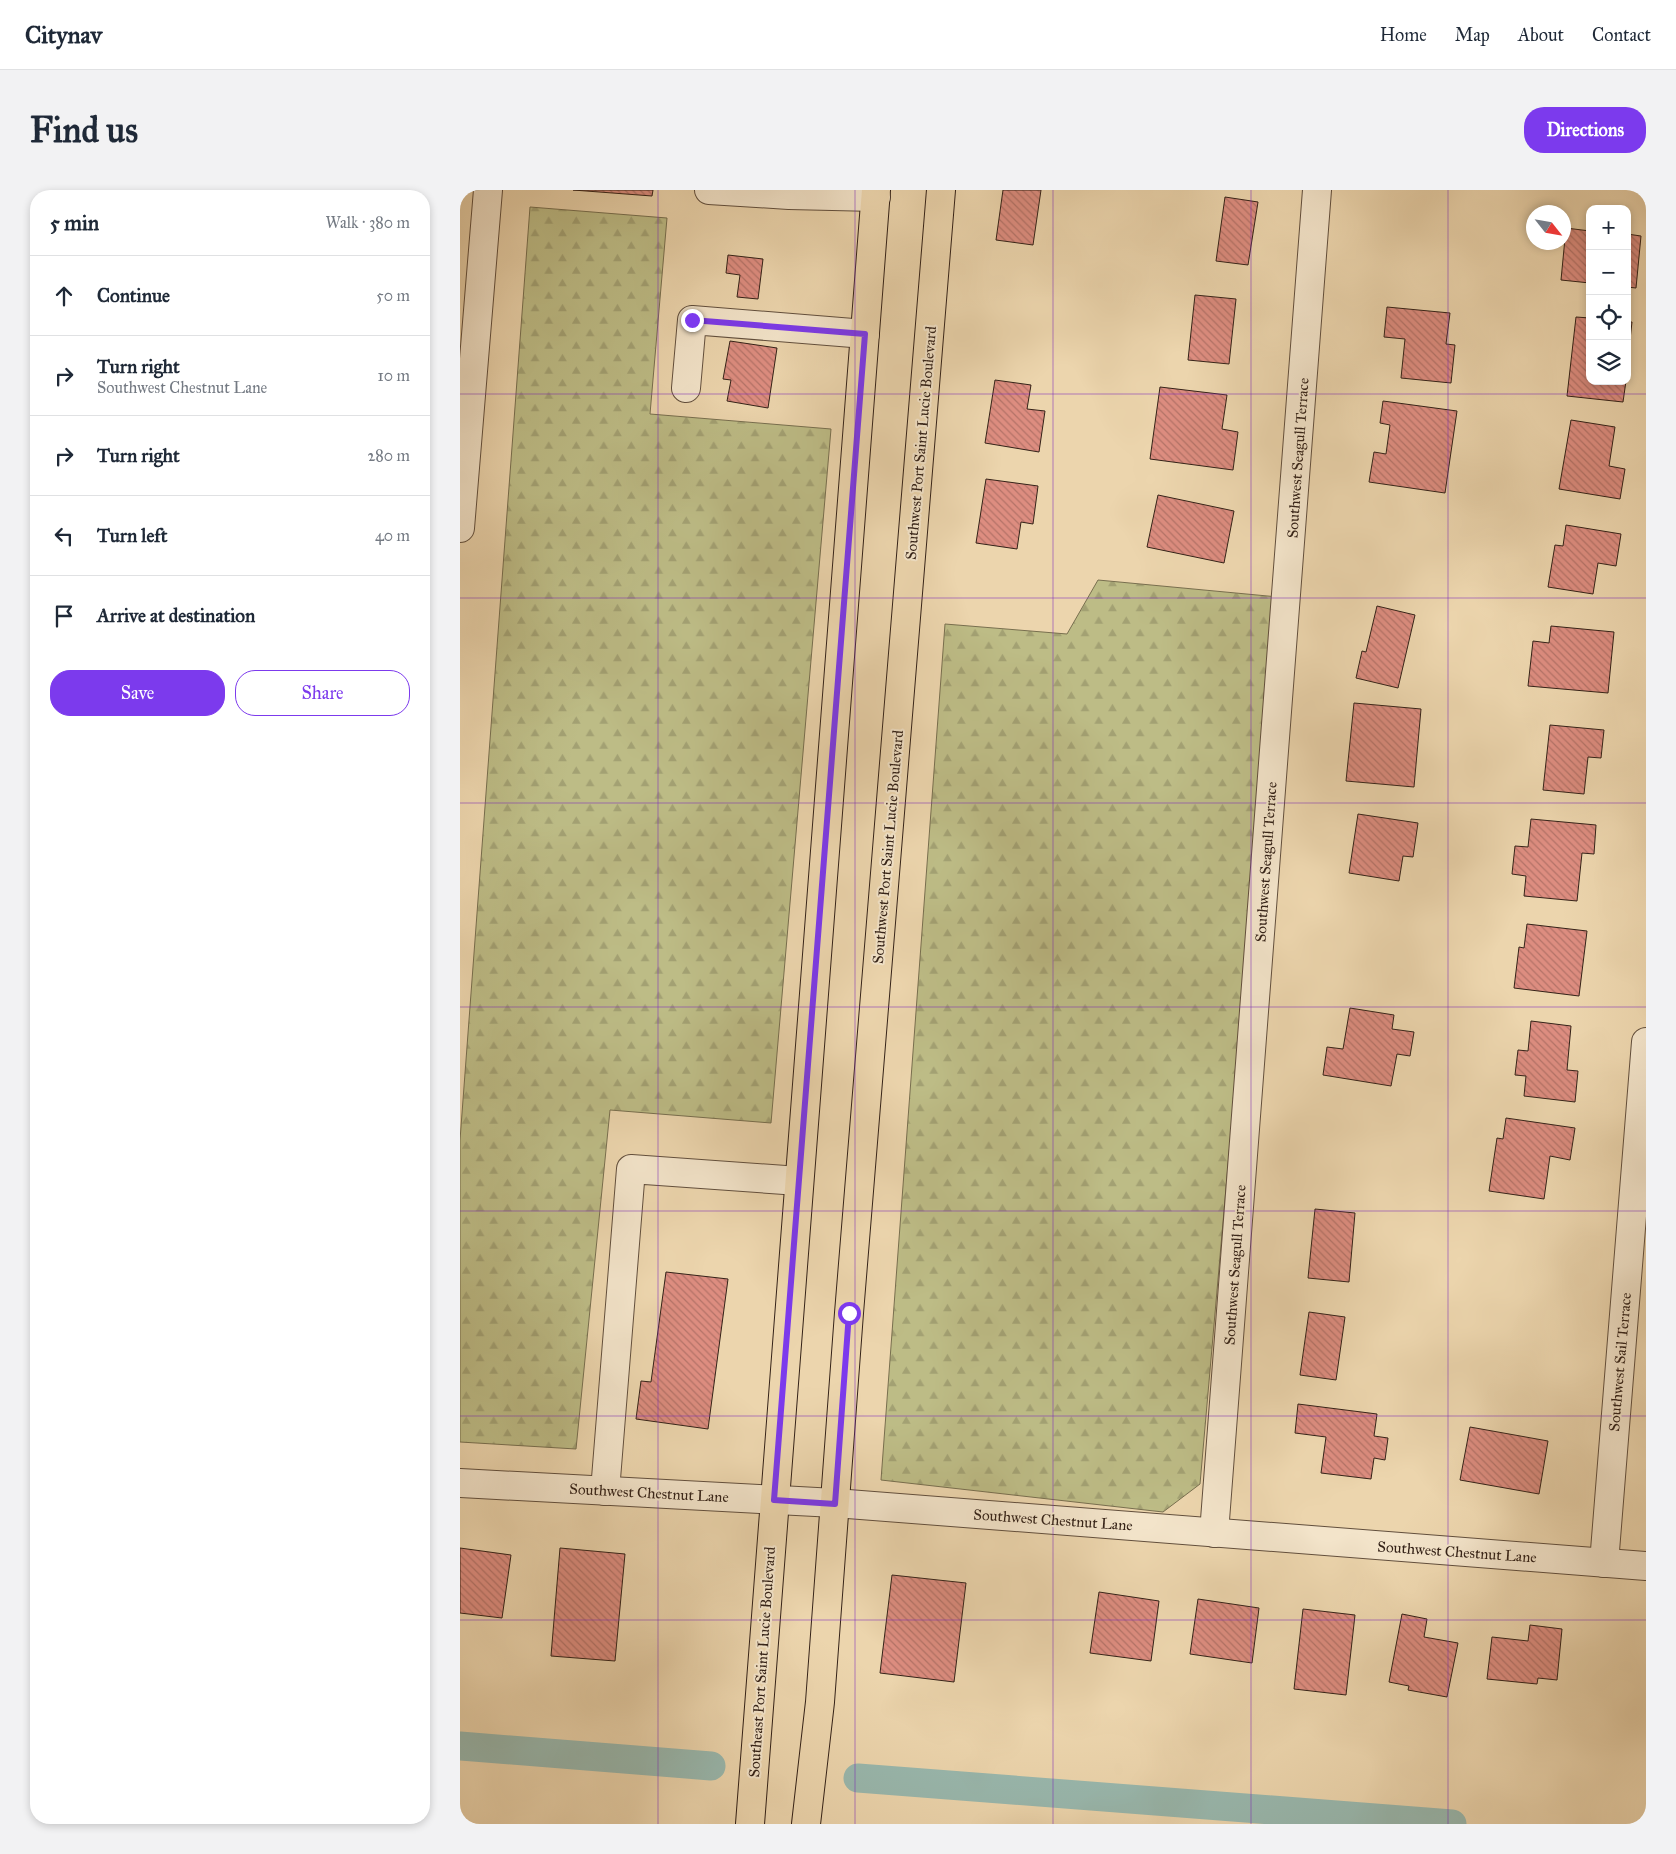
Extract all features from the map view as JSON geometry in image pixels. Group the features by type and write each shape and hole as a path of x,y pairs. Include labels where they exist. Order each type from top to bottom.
{"main road":[{"name":"Southwest Port Saint Lucie Boulevard","path":"835,1504 941,190"},
{"path":"774,1500 876,194"},
{"name":"Southeast Port Saint Lucie Boulevard","path":"750,1824 774,1500"},
{"path":"806,1824 820,1702 835,1504"}],"street":[{"path":"460,528 488,190"},
{"path":"709,190 876,194"},
{"name":"Southwest Seagull Terrace","path":"1214,1533 1317,190"},
{"path":"686,388 692,320 865,334"},
{"name":"Southwest Sail Terrace","path":"1604,1563 1646,1042"},
{"path":"605,1491 631,1169 799,1181"},
{"name":"Southwest Chestnut Lane","path":"460,1483 835,1504 1646,1566"}],"green space":[{"path":"530,207 667,218 650,414 831,429 771,1123 610,1110 576,1449 460,1442 460,1140"},
{"path":"1098,580 1278,597 1200,1484 1163,1512 881,1480 945,624 1067,634"}],"building":[{"path":"573,190 653,190 652,196"},
{"path":"1003,190 1041,190 1033,245 996,240"},
{"path":"1225,197 1258,202 1248,265 1216,261"},
{"path":"1571,229 1586,230 1586,283 1561,280 1564,250 1571,250"},
{"path":"1631,235 1641,236 1636,288 1631,287"},
{"path":"728,255 763,259 758,299 737,297 740,275 726,273"},
{"path":"1195,295 1236,299 1229,364 1188,360"},
{"path":"1387,307 1450,313 1446,344 1455,345 1451,383 1401,378 1405,339 1384,337"},
{"path":"1576,317 1586,318 1586,385 1625,385 1623,402 1567,396"},
{"path":"730,341 777,348 768,408 727,401 731,380 723,379"},
{"path":"995,380 1031,385 1027,409 1045,411 1039,452 985,443"},
{"path":"1160,387 1227,395 1222,429 1238,432 1233,470 1150,459"},
{"path":"1383,401 1457,411 1445,493 1369,482 1374,452 1386,454 1390,425 1380,423"},
{"path":"1571,420 1615,427 1609,466 1625,469 1620,499 1559,489"},
{"path":"986,479 1038,486 1033,524 1021,522 1017,549 976,543"},
{"path":"1158,495 1234,511 1224,563 1147,547"},
{"path":"1566,525 1621,534 1616,566 1598,563 1593,594 1548,587 1555,545 1563,546"},
{"path":"1377,606 1415,615 1398,688 1356,678 1362,651 1366,652"},
{"path":"1551,626 1614,632 1608,693 1528,686 1533,641 1549,643"},
{"path":"1354,703 1421,709 1414,787 1346,781"},
{"path":"1550,725 1604,730 1601,758 1588,757 1584,794 1543,790"},
{"path":"1358,814 1418,823 1413,857 1403,856 1399,881 1349,873"},
{"path":"1531,819 1596,825 1594,854 1582,853 1577,901 1524,896 1526,876 1512,874 1515,846 1528,847"},
{"path":"1527,924 1587,931 1579,996 1514,988 1519,947 1524,948"},
{"path":"1350,1008 1394,1015 1392,1029 1414,1032 1410,1056 1397,1054 1391,1086 1323,1075 1327,1047 1343,1049"},
{"path":"1531,1021 1571,1026 1567,1070 1578,1071 1575,1102 1524,1096 1526,1076 1515,1075 1518,1050 1528,1051"},
{"path":"1506,1118 1575,1128 1570,1160 1550,1156 1544,1199 1489,1191 1497,1138 1503,1139"},
{"path":"1315,1209 1355,1213 1349,1282 1308,1278"},
{"path":"666,1272 728,1279 708,1429 636,1419 641,1381 651,1382"},
{"path":"1309,1312 1345,1317 1336,1380 1300,1375"},
{"path":"1298,1404 1377,1414 1374,1436 1388,1438 1385,1460 1374,1458 1371,1479 1321,1473 1326,1437 1295,1433"},
{"path":"1470,1427 1548,1441 1539,1494 1460,1480"},
{"path":"460,1548 511,1555 502,1618 460,1613"},
{"path":"560,1548 625,1554 615,1661 551,1656"},
{"path":"892,1575 966,1583 954,1682 880,1673"},
{"path":"1099,1592 1159,1601 1151,1661 1090,1653"},
{"path":"1198,1599 1259,1608 1252,1663 1190,1654"},
{"path":"1303,1609 1355,1615 1346,1695 1294,1689"},
{"path":"1402,1614 1427,1619 1424,1637 1458,1643 1447,1697 1408,1690 1409,1686 1389,1682"},
{"path":"1530,1625 1562,1629 1557,1680 1538,1678 1537,1684 1487,1679 1492,1637 1528,1641"}],"waterway":[{"path":"460,1746 711,1766"},
{"path":"858,1778 1452,1824"}],"route":[{"path":"692,320 865,334 774,1500 835,1504 849,1313"}]}
